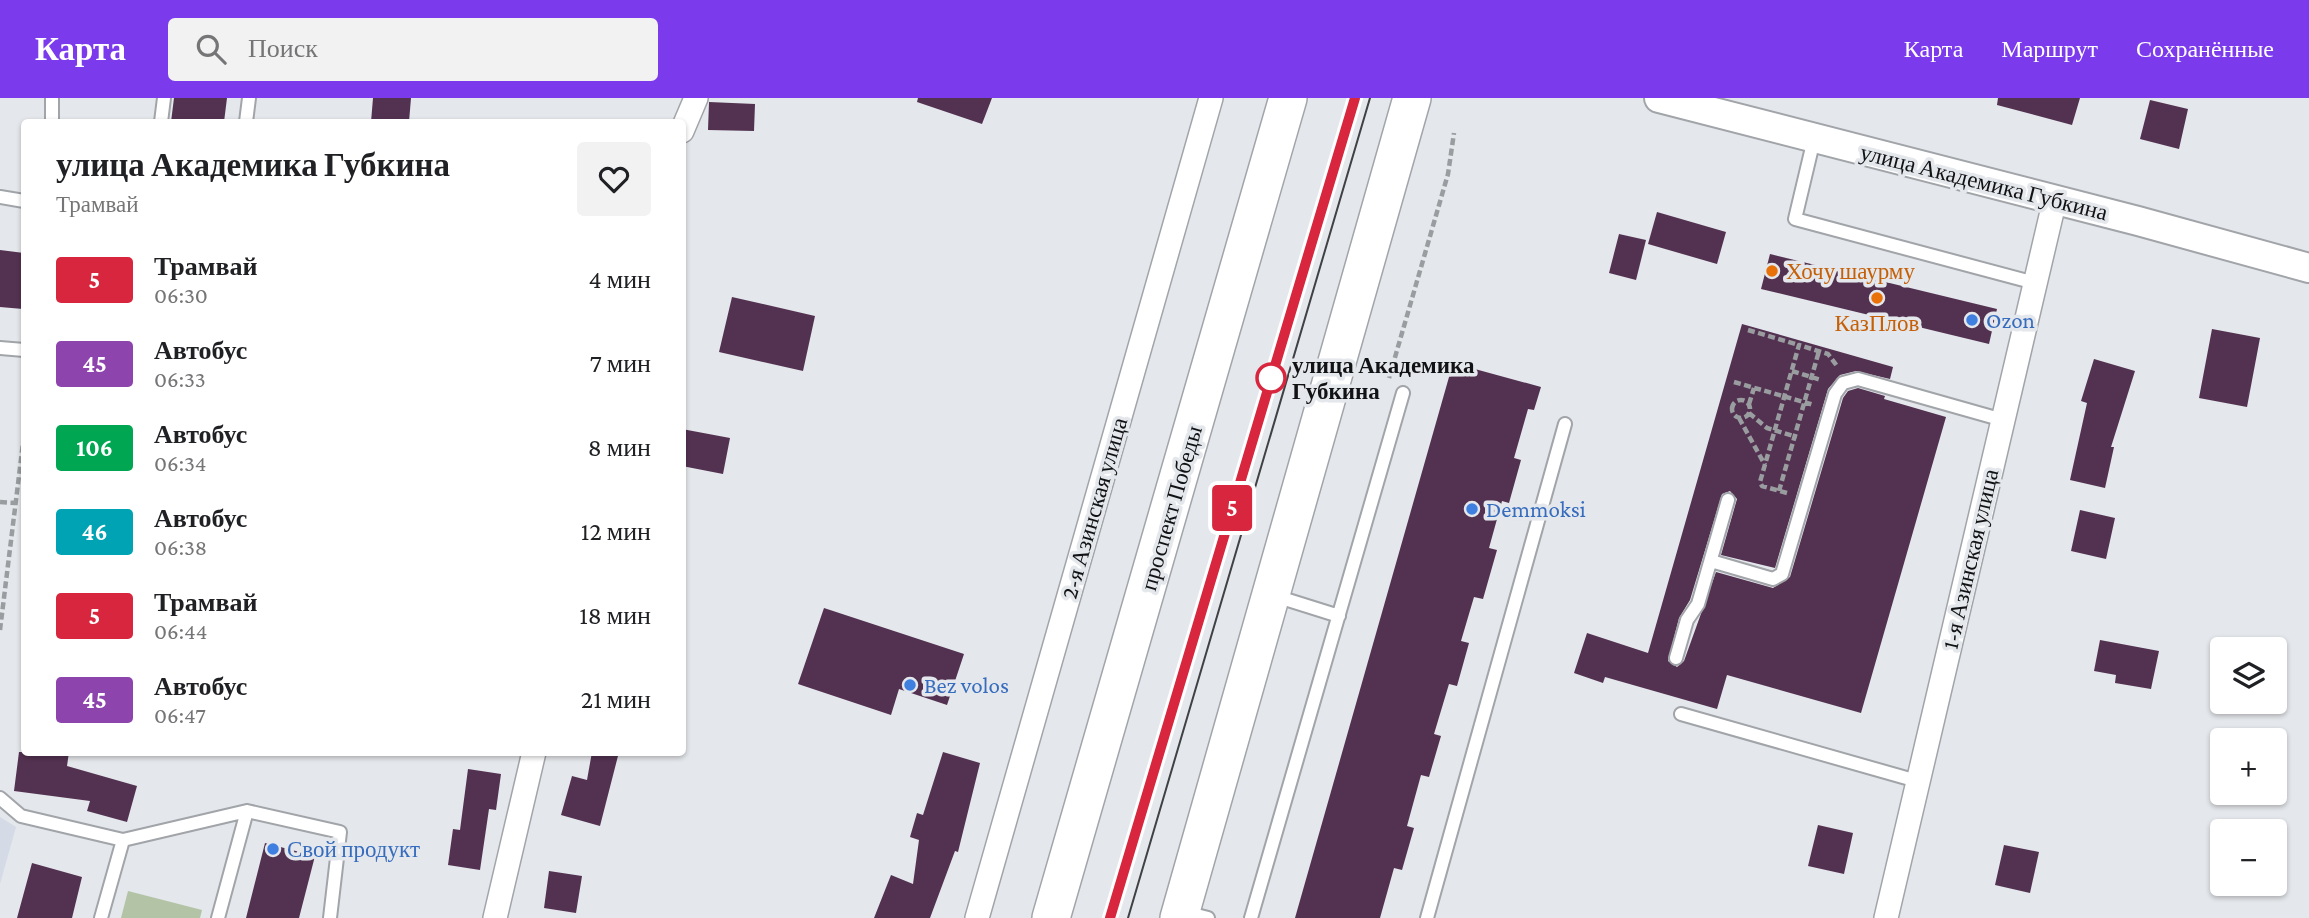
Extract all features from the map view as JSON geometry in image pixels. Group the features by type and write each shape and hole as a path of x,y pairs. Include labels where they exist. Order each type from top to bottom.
{"main road":[{"name":"проспект Победы","path":"1051,918 1288,98"},
{"path":"1190,916 1271,595 1412,98"}],"street":[{"path":"686,122 696,98"},
{"name":"2-я Азинская улица","path":"977,918 1211,98"},
{"name":"улица Академика Губкина","path":"1659,98 2309,268"},
{"name":"1-я Азинская улица","path":"1886,918 2055,200"},
{"path":"495,918 533,756"}],"lane":[{"path":"51,98 52,119"},
{"path":"161,119 163,98"},
{"path":"246,119 249,98"},
{"path":"1814,139 1795,219 2035,283"},
{"path":"0,197 21,200"},
{"path":"0,348 21,350"},
{"path":"1711,561 1773,579 1779,577 1784,570 1831,410 1843,383 1858,379 2003,421"},
{"path":"1251,918 1403,393"},
{"path":"1427,918 1565,424"},
{"path":"1676,658 1687,620 1698,604 1728,500"},
{"path":"1271,595 1339,617"},
{"path":"1681,714 1917,782"},
{"path":"0,798 21,816 123,840 247,811 340,832 330,918"},
{"path":"218,918 247,811"},
{"path":"101,918 123,840"}],"path":[{"path":"1748,330 1830,355 1843,383"},
{"path":"1799,345 1761,485 1805,498"},
{"path":"1779,491 1819,351"},
{"path":"1792,371 1843,383"},
{"path":"1734,382 1831,410"},
{"path":"1754,388 1749,413 1766,428 1821,444"},
{"path":"1749,405 1740,400 1734,403 1732,410 1765,465"},
{"path":"1738,418 1749,413"},
{"path":"0,630 21,460"},
{"path":"0,502 16,503"}],"shaded area":[{"path":"0,817 16,827 0,884"}],"green space":[{"path":"128,891 202,910 200,918 121,918"}],"building":[{"path":"174,98 227,98 224,119 171,119"},
{"path":"373,98 411,98 409,119 371,119"},
{"path":"918,98 992,98 982,124 917,102"},
{"path":"1998,98 2080,98 2072,125 1997,105"},
{"path":"2150,100 2188,109 2179,149 2140,139"},
{"path":"709,102 755,104 754,131 708,130"},
{"path":"1657,212 1726,232 1717,264 1648,244"},
{"path":"1619,234 1646,240 1636,280 1609,273"},
{"path":"0,250 21,253 21,309 0,307"},
{"path":"1770,254 1997,309 1989,344 1761,289"},
{"path":"732,297 815,316 803,371 719,352"},
{"path":"1742,324 1893,367 1890,379 1856,371 1840,375 1828,389 1775,568 1721,555 1737,499 1730,491 1722,494 1690,600 1679,618 1668,661 1677,667 1684,661 1716,572 1773,588 1790,577 1843,398 1848,391 1858,388 1885,396 1884,399 1946,417 1861,713 1727,675 1717,709 1605,677 1603,683 1574,673 1587,633 1648,653"},
{"path":"2212,329 2260,338 2247,407 2199,398"},
{"path":"2094,359 2135,371 2111,447 2114,447 2105,488 2070,480 2087,403 2081,401"},
{"path":"1453,363 1541,387 1534,410 1528,409 1514,458 1521,460 1509,503 1502,501 1489,548 1497,550 1483,599 1474,597 1461,641 1469,643 1457,686 1449,684 1434,734 1441,736 1429,777 1421,775 1407,826 1414,828 1402,870 1394,868 1380,918 1295,918"},
{"path":"686,430 730,438 723,474 686,467"},
{"path":"2080,510 2115,518 2106,559 2071,551"},
{"path":"824,608 964,654 947,705 899,689 891,715 798,684"},
{"path":"2100,640 2159,651 2151,689 2115,683 2116,675 2094,671"},
{"path":"19,752 21,756 68,756 67,766 137,786 127,822 87,811 90,801 14,791"},
{"path":"943,752 980,763 958,852 955,851 930,918 874,918 891,875 913,884 919,840 910,837 917,813 923,815"},
{"path":"591,756 618,756 600,826 561,815 572,776 587,780"},
{"path":"468,769 501,774 496,810 489,809 480,870 448,865 453,829 460,830"},
{"path":"1818,825 1853,833 1844,874 1808,866"},
{"path":"265,843 315,856 299,918 246,918"},
{"path":"2004,845 2039,852 2030,893 1995,885"},
{"path":"32,863 82,877 72,918 17,918"},
{"path":"549,871 582,876 576,913 544,908"}],"tram line":[{"path":"1110,918 1355,98"},
{"name":"5","path":"1110,918 1355,98"},
{"path":"1128,918 1370,98"}],"place":[{"name":"Хочу шаурму","path":"1772,271"},
{"name":"КазПлов","path":"1877,298"},
{"name":"Ozon","path":"1972,320"},
{"name":"улица Академика Губкина","path":"1271,378"},
{"name":"Demmoksi","path":"1472,509"},
{"name":"Bez volos","path":"910,685"},
{"name":"Свой продукт","path":"273,849"}]}
